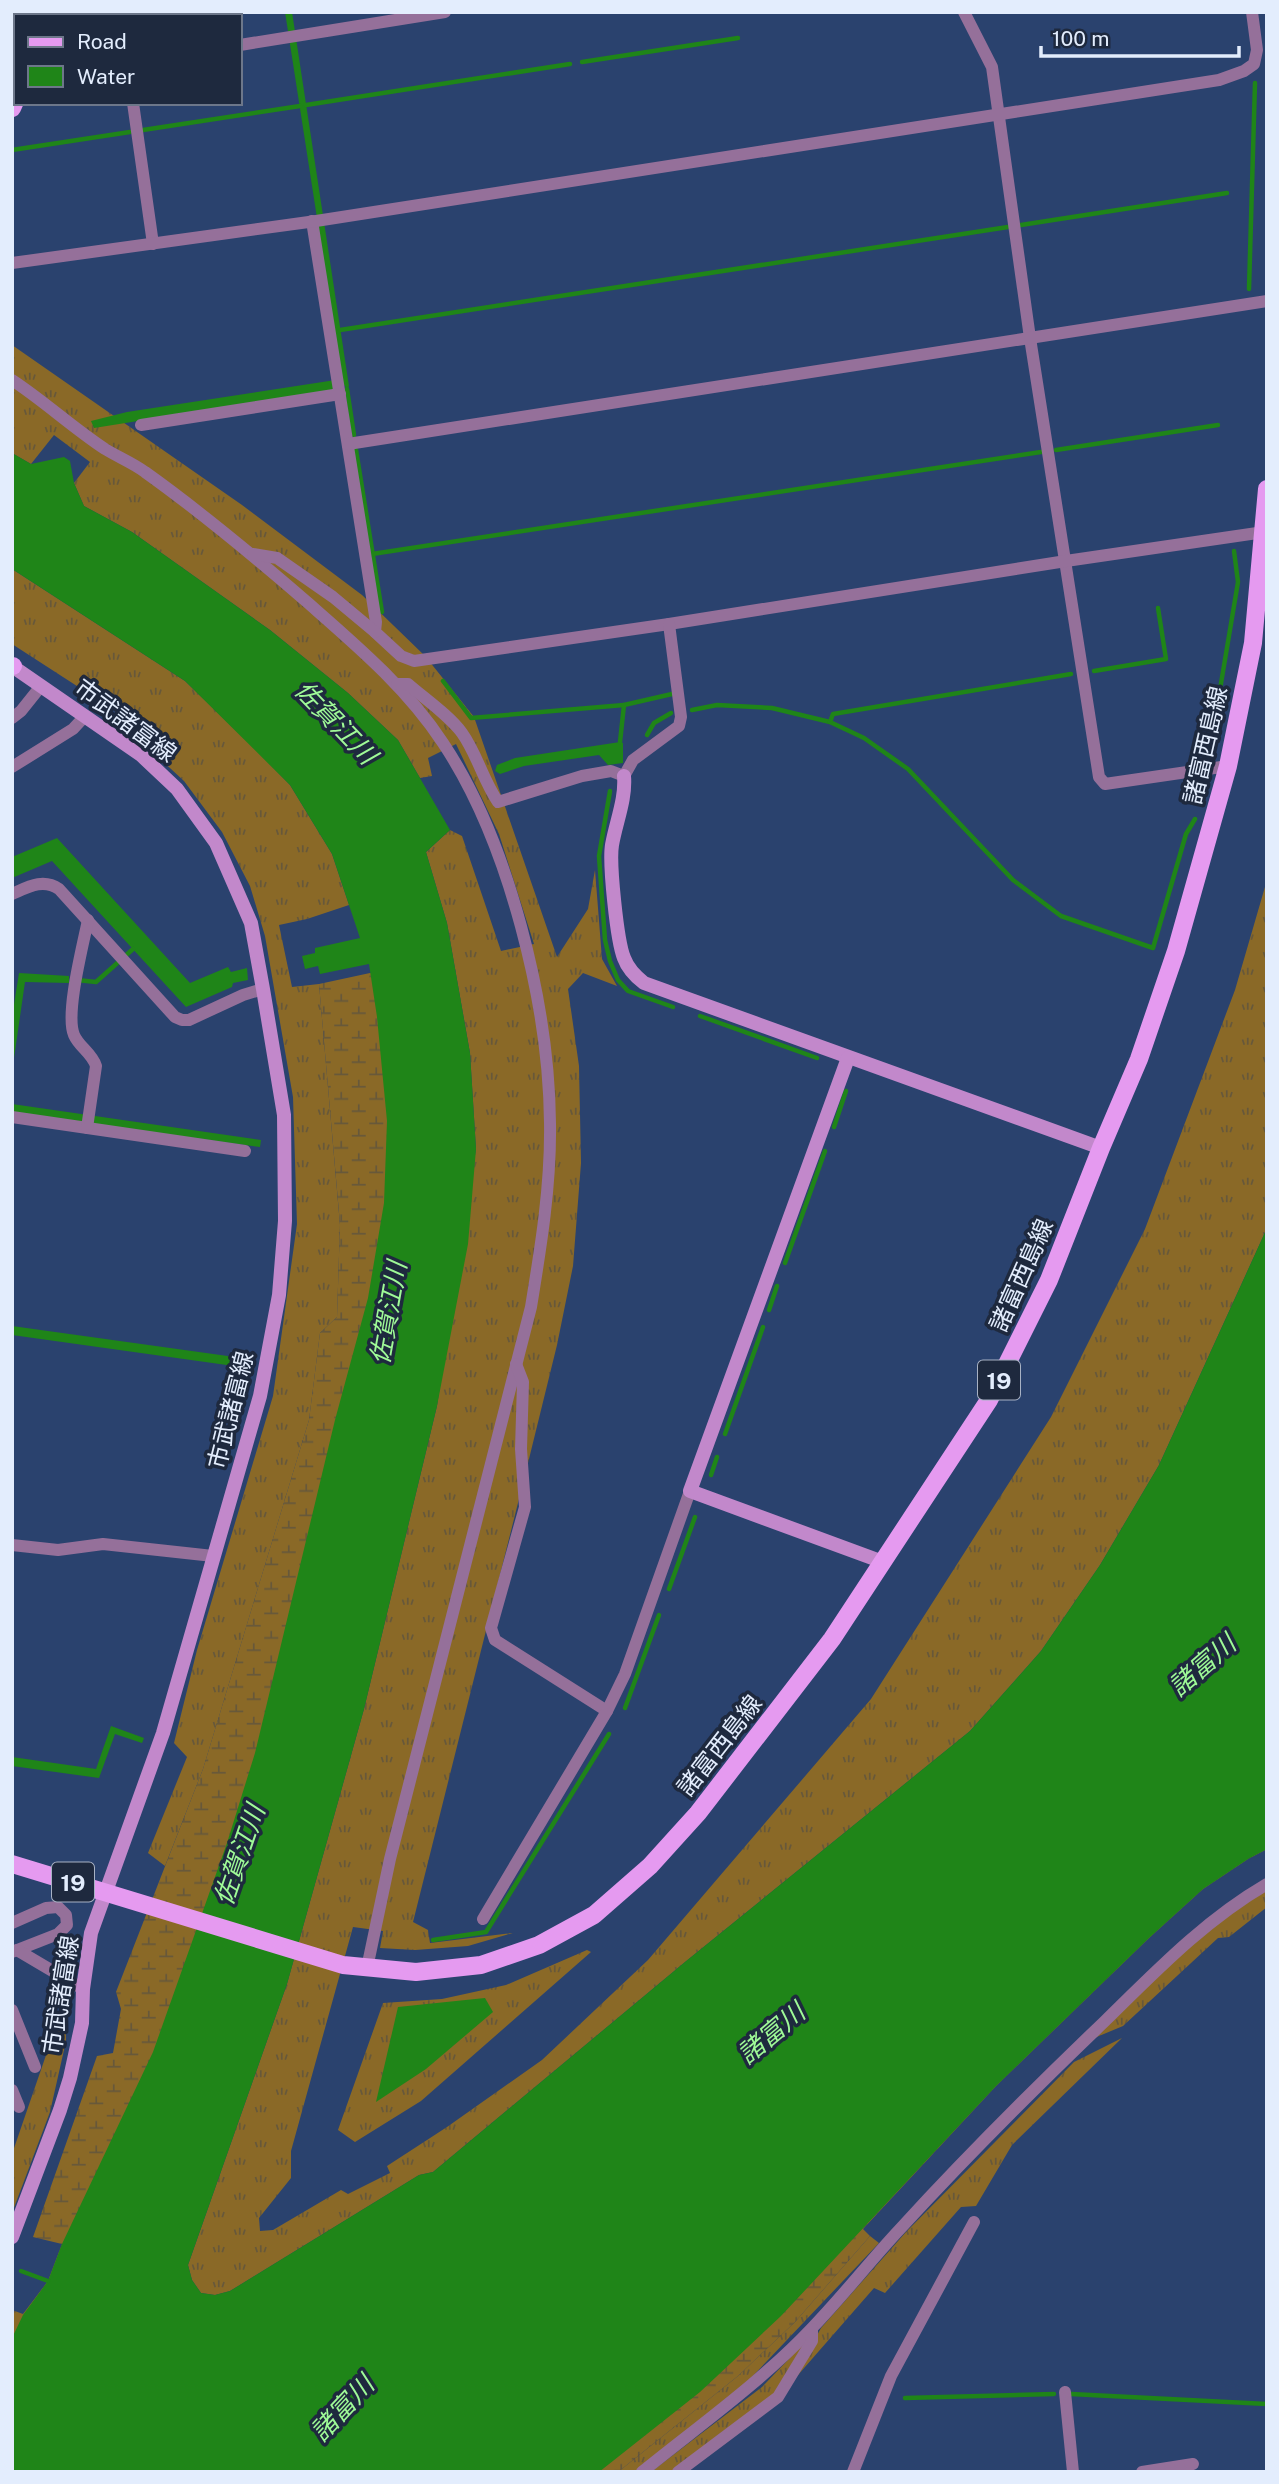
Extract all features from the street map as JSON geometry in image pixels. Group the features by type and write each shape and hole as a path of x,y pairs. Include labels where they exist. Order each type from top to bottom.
{"main road":[{"name":"諸富西島線","path":"107,1891 343,1965 416,1972 481,1965 539,1945 594,1915 650,1866 698,1813 832,1639 883,1562 989,1400 1049,1280 1139,1059 1172,963 1228,765 1253,643 1267,489"},
{"name":"市武諸富線","path":"12,666 141,755 177,789 216,843 251,923 285,1115 285,1221 279,1295 260,1396 163,1733 91,1933 83,1989 82,2023 70,2078 12,2237"},
{"path":"624,775 625,787 611,849 619,943 633,974 644,983 1101,1148"},
{"path":"848,1058 690,1491 883,1562"},
{"name":"19","path":"12,1864 107,1891"}],"street":[{"path":"242,45 445,12"},
{"path":"964,12 992,67 1030,338 1101,781 1105,784 1228,765"},
{"path":"12,263 318,220 1219,80 1244,71 1254,64 1262,50 1252,12"},
{"path":"133,105 153,244"},
{"path":"318,220 339,387 376,622 375,632"},
{"path":"348,444 1267,301"},
{"path":"12,380 105,449 142,470 251,554 350,639 397,684 443,743 471,792 489,833 525,942 544,1032 550,1124 543,1236 531,1307 393,1846 367,1968"},
{"path":"141,425 339,387"},
{"path":"251,554 277,558 333,597 401,656 414,661 428,661 1264,532"},
{"path":"397,684 408,684 460,729 498,802 582,776 611,771 624,775 633,760 679,726 681,717 669,624"},
{"path":"12,718 41,686"},
{"path":"12,767 73,729 85,716"},
{"path":"12,894 33,884 52,884 175,1017 181,1020 189,1020 243,995 263,989"},
{"path":"87,1123 96,1066 94,1059 74,1038 71,1026 76,981 88,920"},
{"path":"12,1117 87,1123 245,1152"},
{"path":"516,1364 523,1382 521,1449 525,1507 491,1628 495,1640 607,1711"},
{"path":"483,1919 594,1738 625,1674 690,1491"},
{"path":"12,1545 58,1550 103,1544 213,1556"},
{"path":"642,2472 750,2388 812,2329 899,2230 998,2125 1074,2050 1213,1920 1267,1884"},
{"path":"12,1923 46,1908 58,1907 66,1915 67,1925 58,1934 15,1951"},
{"path":"15,1951 83,1989"},
{"path":"12,2010 34,2067"},
{"path":"12,2090 19,2108"},
{"path":"853,2472 891,2376 974,2222"},
{"path":"678,2472 778,2397 812,2341 812,2329"},
{"path":"1065,2392 1073,2472"},
{"path":"1142,2472 1184,2467"}],"green space":[{"path":"12,345 242,505 362,595 425,656 474,717 557,957 588,909 595,870 602,959 617,986 583,973 568,989 579,1066 581,1163 573,1266 557,1345 413,1922 428,1930 430,1943 513,1933 468,1946 415,1950 380,1948 383,1931 353,1927 291,2151 291,2178 259,2218 260,2231 273,2230 341,2190 348,2194 390,2173 387,2166 542,2060 648,1960 871,1699 1051,1417 1145,1229 1235,990 1267,880 1267,1228 1159,1465 1100,1565 1041,1651 970,1731 685,1962 433,2172 419,2175 230,2291 215,2295 201,2293 192,2280 188,2265 287,1984 364,1709 437,1406 476,1149 470,1053 447,923 426,852 450,830 462,836 501,951 534,944 499,834 456,744 428,758 432,776 420,778 398,740 348,693 270,630 132,532 84,506 74,483 90,462 54,435 31,464 12,453"},
{"path":"12,569 185,681 251,745 290,785 332,854 349,905 279,925 292,987 319,984 340,1225 337,1317 320,1333 309,1420 203,1769 165,1866 148,1853 187,1757 174,1743 197,1650 273,1396 297,1224 293,1097 265,936 250,886 222,832 184,781 130,731 114,710 12,644"},
{"path":"370,973 387,975 400,1242 264,1760 140,2146 12,2418 12,2310 23,2314 48,2281 62,2244 33,2237 97,2056 113,2053 121,2009 116,1992 203,1769 309,1420 320,1333 337,1317 340,1224 319,984"},
{"path":"1233,1848 1267,1849 1203,1889 996,2086 863,2229 870,2236 795,2322 738,2376 618,2472 569,2472"},
{"path":"1267,1888 1267,1907 1229,1937 1218,1938 1123,2026 1087,2041 1219,1918"},
{"path":"587,1950 591,1952 421,2101 355,2142 338,2130 383,2003 442,1999 506,1985"},
{"path":"65,2000 66,2041 50,2112 12,2213 12,2154"},
{"path":"1122,2038 1012,2145 976,2206 961,2207 885,2293 874,2288 791,2383 821,2328 906,2232 1074,2062"},
{"path":"870,2236 879,2243 748,2381 635,2472 618,2472 738,2376 795,2322"},
{"path":"807,2340 771,2399 673,2472 651,2472 762,2387"}],"water":[{"path":"285,12 292,12 349,386 347,389 344,385 332,390 94,428 91,421 127,412 342,379"},
{"path":"12,453 31,464 64,457 70,461 74,483 84,506 132,532 270,630 348,693 398,740 450,830 426,852 447,923 470,1053 476,1149 468,1244 437,1406 364,1709 287,1984 188,2265 192,2280 201,2293 215,2295 230,2291 419,2175 433,2172 685,1962 970,1731 1041,1651 1100,1565 1159,1465 1267,1228 1267,1849 1203,1889 1149,1938 996,2086 781,2316 700,2392 599,2472 12,2472 12,2338 23,2315 48,2281 62,2244 153,2052 227,1843 255,1753 335,1420 368,1298 384,1203 387,1121 369,964 320,974 318,966 305,969 302,956 315,953 315,948 360,938 332,854 290,785 185,681 12,569"},
{"path":"623,743 623,763 608,765 599,755 524,766 500,774 495,771 497,765 515,758"},
{"path":"57,838 190,983 228,967 231,972 247,968 248,980 233,983 232,987 186,1007 52,861 12,878 12,857"},
{"path":"19,973 69,976 69,983 25,982 12,1072 12,1017"},
{"path":"12,1104 261,1140 260,1147 12,1113"},
{"path":"12,1326 242,1358 241,1367 12,1335"},
{"path":"111,1726 144,1738 142,1743 115,1734 99,1778 12,1766 12,1757 96,1769"},
{"path":"485,1998 493,2012 426,2069 376,2102 398,2007"}],"waterway":[{"path":"582,62 738,38"},
{"path":"306,105 570,64"},
{"path":"1249,289 1255,83"},
{"path":"143,130 300,106"},
{"path":"12,150 130,132"},
{"path":"1021,225 1227,193"},
{"path":"340,330 1008,227"},
{"path":"347,389 354,435"},
{"path":"1056,450 1218,425"},
{"path":"356,450 382,612"},
{"path":"372,554 1041,452"},
{"path":"1208,761 1238,582 1234,551"},
{"path":"1094,671 1166,659 1158,608"},
{"path":"830,722 833,714 1071,674"},
{"path":"443,681 471,718 624,705"},
{"path":"620,742 624,705 672,694"},
{"path":"692,710 717,705 772,708 830,722 864,738 908,769 1013,880 1061,916 1153,948 1186,834 1195,819"},
{"path":"647,735 654,723 671,713"},
{"path":"610,791 599,856 605,940 610,961 618,980 628,991 673,1007"},
{"path":"77,980 96,982 133,949"},
{"path":"700,1016 817,1058"},
{"path":"834,1127 846,1091"},
{"path":"785,1263 825,1151"},
{"path":"769,1310 777,1286"},
{"path":"725,1434 763,1327"},
{"path":"711,1475 717,1457"},
{"path":"669,1589 695,1517"},
{"path":"625,1708 659,1615"},
{"path":"433,1940 486,1932 609,1734"},
{"path":"21,2271 48,2281"},
{"path":"905,2398 1054,2394"},
{"path":"1071,2394 1267,2404"}],"water label":[{"name":"佐賀江川","path":"336,722"},
{"name":"佐賀江川","path":"388,1313"},
{"name":"諸富川","path":"1202,1665"},
{"name":"佐賀江川","path":"239,1855"},
{"name":"諸富川","path":"771,2033"},
{"name":"諸富川","path":"342,2408"}]}
